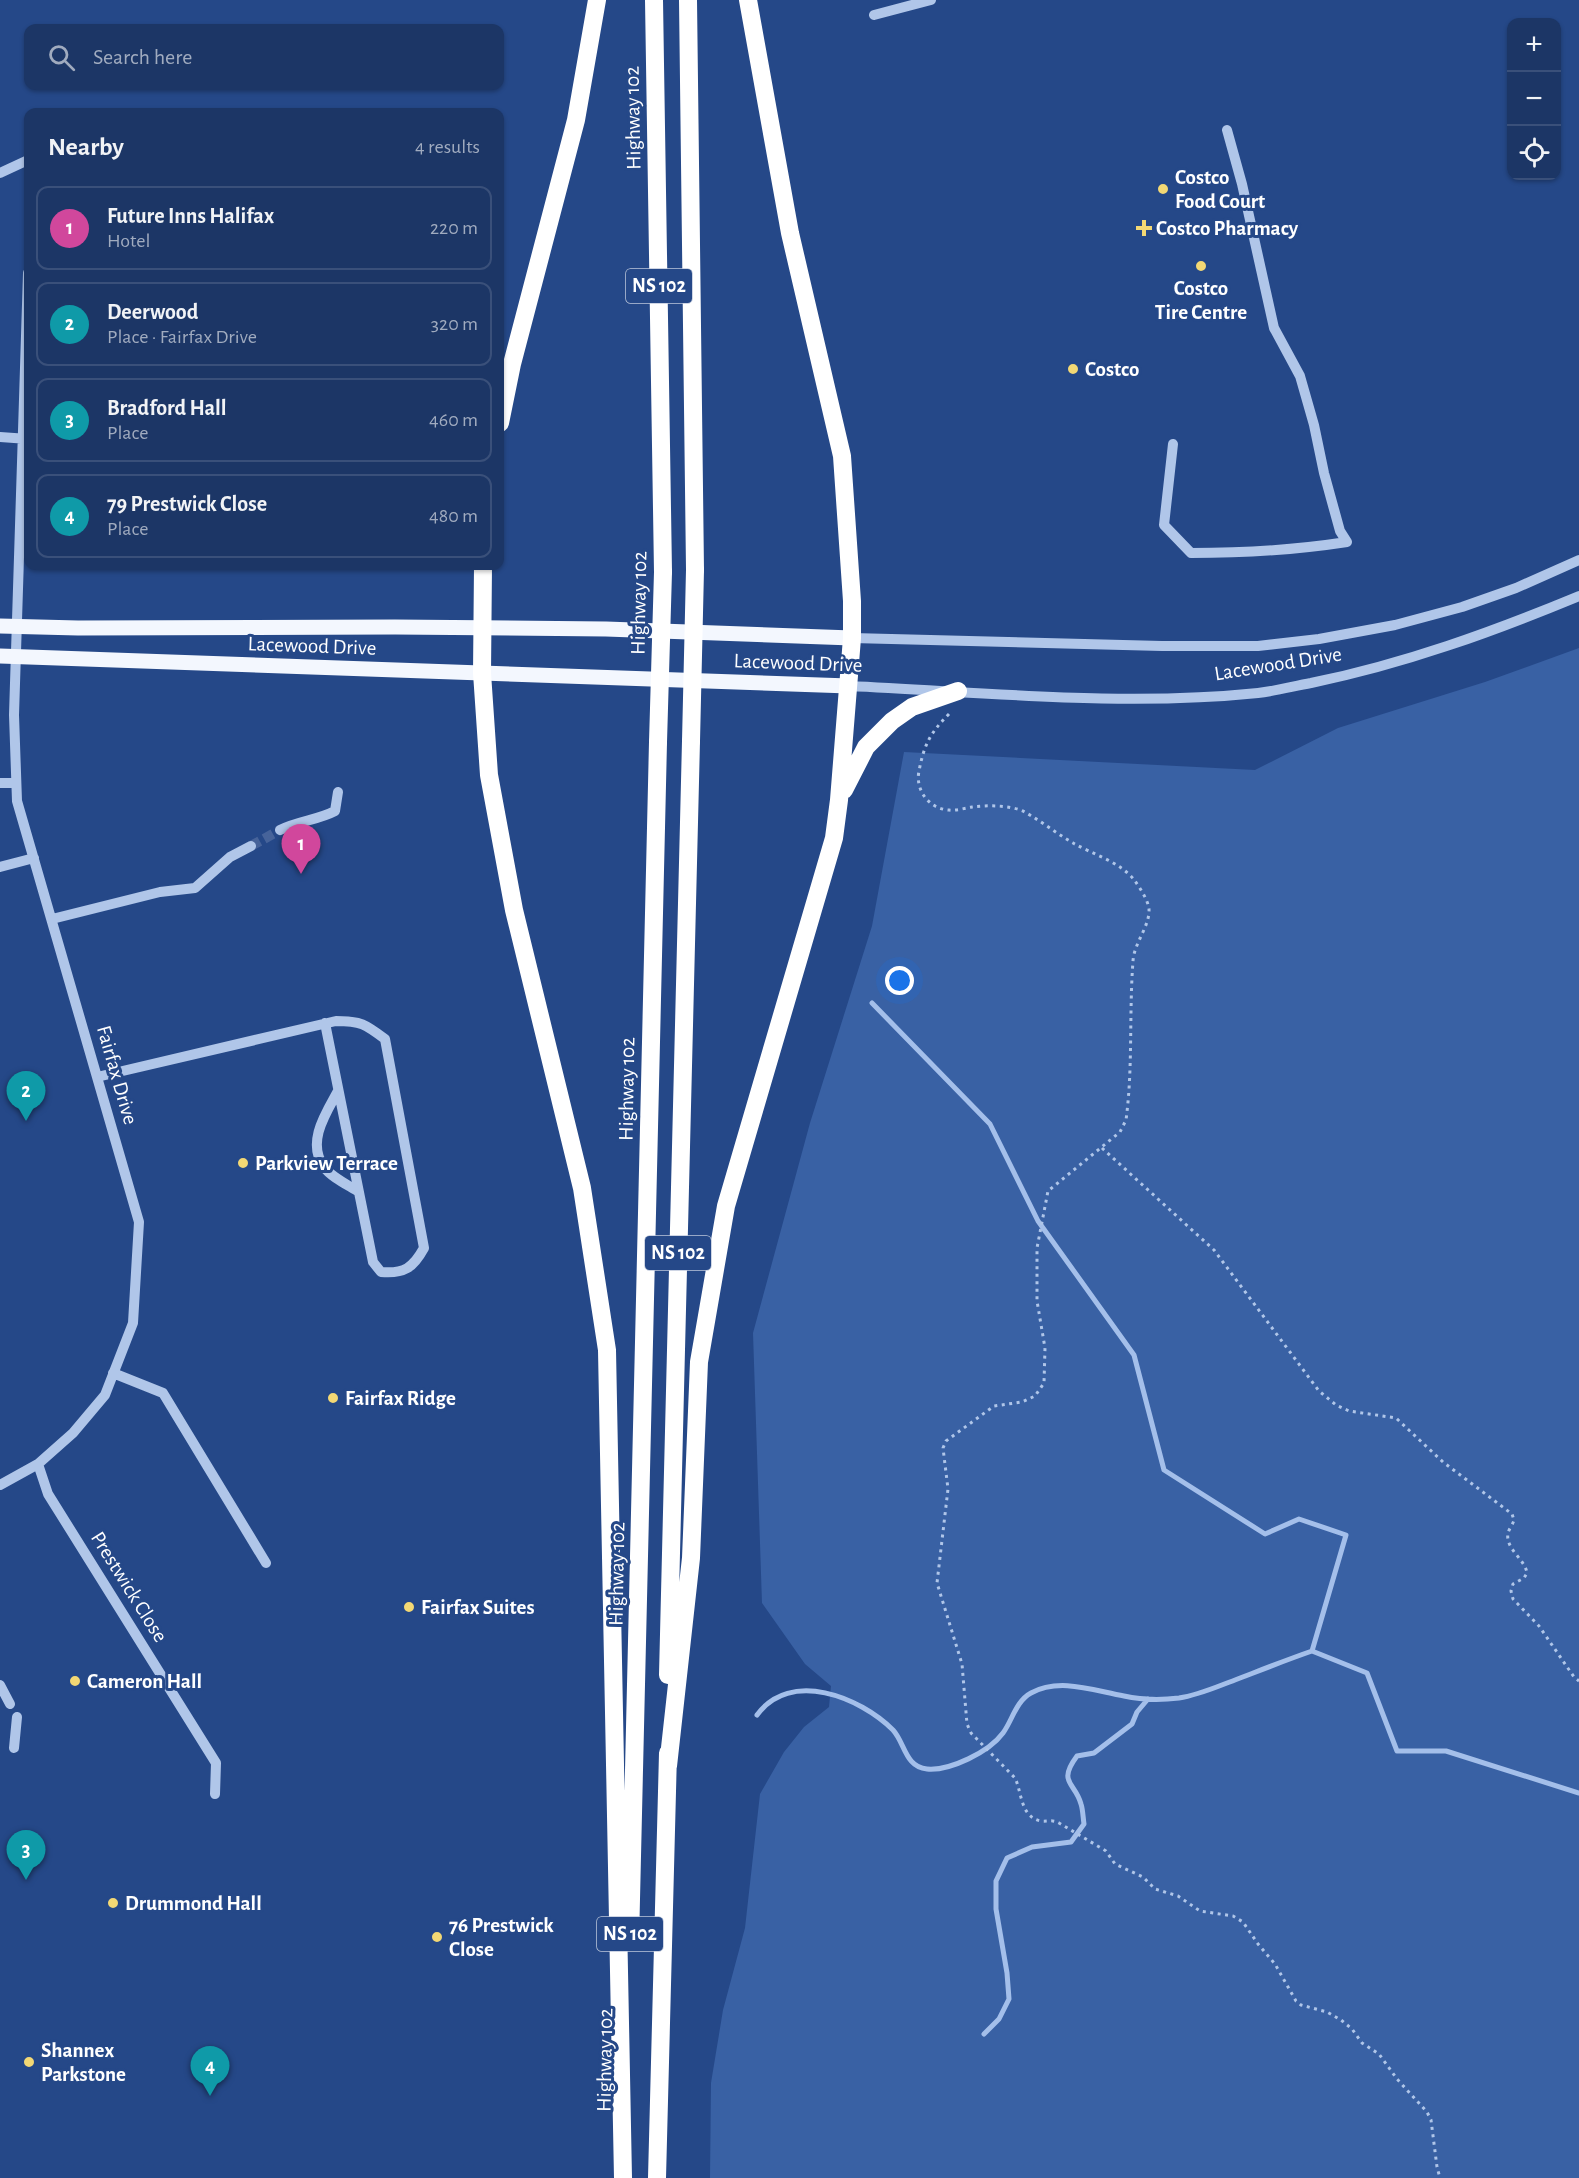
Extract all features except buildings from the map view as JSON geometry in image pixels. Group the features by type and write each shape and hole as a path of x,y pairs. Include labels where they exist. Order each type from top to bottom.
{"highway":[{"path":"504,403 512,364 576,120 597,0"},
{"name":"Highway 102","path":"624,2178 663,572 654,0"},
{"name":"NS 102","path":"657,2178 695,570 688,0"},
{"path":"668,1766 691,1558 699,1362 726,1206 834,838 852,638 852,601 842,456 790,233 748,0"},
{"path":"483,570 482,673 491,786 514,910 582,1188 607,1350 624,2178"},
{"path":"839,800 867,747 892,721 912,707 965,692"}],"main road":[{"name":"Lacewood Drive","path":"0,626 78,628 395,627 687,631 852,638"},
{"name":"Lacewood Drive","path":"0,656 849,686"}],"street":[{"path":"874,15 931,0"},
{"path":"1173,444 1164,525 1191,553 1245,553 1318,547 1347,542 1340,531 1300,376 1274,328 1242,184 1227,130"},
{"path":"0,173 24,162"},
{"path":"0,436 24,438"},
{"name":"Fairfax Drive","path":"0,1485 38,1464 73,1433 105,1395 133,1323 139,1222 17,801 14,715 24,462"},
{"name":"Lacewood Drive","path":"852,638 1162,646 1278,644 1395,625 1462,607 1516,588 1579,560"},
{"name":"Lacewood Drive","path":"849,686 1094,698 1185,698 1260,693 1335,678 1414,657 1492,631 1579,596"},
{"path":"0,783 15,783"},
{"path":"280,830 296,822 324,817 335,811 338,792"},
{"path":"52,919 160,892 195,888 230,857 251,846"},
{"path":"0,867 34,858"},
{"path":"97,1077 325,1023 356,1021 367,1025 385,1039 424,1248 416,1263 403,1270 391,1273 381,1272 373,1262 325,1023"},
{"path":"338,1091 322,1119 316,1137 319,1154 324,1166 359,1192"},
{"path":"113,1373 163,1393 266,1563"},
{"name":"Prestwick Close","path":"38,1464 48,1494 216,1763 215,1794"},
{"path":"0,1686 10,1704"},
{"path":"14,1748 17,1717"}],"path":[{"path":"965,692 930,735 924,748 917,778 920,789 928,802 937,808 949,810 986,806 1016,808 1023,811 1072,843 1118,867 1133,879 1149,909 1147,923 1136,943 1133,961 1126,1120 1120,1132 1048,1191 1037,1248 1037,1301 1045,1348 1044,1383 1035,1396 1022,1402 994,1407 946,1441 943,1448 948,1489 937,1583 962,1664 967,1724 971,1733 1015,1778 1021,1800 1031,1817 1041,1821 1059,1823 1106,1851 1115,1864 1143,1877 1155,1889 1178,1896 1200,1911 1233,1916 1243,1922 1275,1964 1296,2001 1301,2005 1328,2012 1352,2029 1362,2043 1379,2054 1397,2079 1427,2112 1431,2120 1440,2178"},
{"path":"1102,1148 1214,1250 1319,1391 1336,1405 1349,1411 1396,1418 1443,1462 1512,1514 1514,1520 1508,1532 1508,1540 1526,1567 1527,1573 1524,1578 1513,1584 1511,1591 1513,1599 1539,1626 1579,1681"}],"shaded area":[{"path":"1579,648 1579,2178 710,2178 711,2083 723,2010 745,1928 760,1794 784,1752 804,1727 829,1707 831,1686 805,1664 762,1603 753,1333 810,1123 872,926 904,752 1255,770 1338,728 1485,682"}],"waterway":[{"path":"872,1003 990,1124 1038,1221 1134,1355 1164,1470 1265,1534 1299,1519 1346,1535 1312,1651 1367,1673 1397,1751 1446,1751 1579,1793"},
{"path":"757,1715 771,1701 788,1693 806,1691 825,1693 862,1707 879,1718 897,1735 906,1754 914,1764 927,1769 936,1769 968,1759 988,1747 1003,1733 1022,1701 1031,1693 1042,1688 1066,1686 1138,1698 1179,1698 1194,1695 1312,1651"},
{"path":"984,2034 999,2019 1009,1999 996,1909 996,1881 1007,1858 1032,1847 1071,1842 1084,1824 1081,1804 1069,1782 1068,1772 1071,1765 1077,1756 1094,1753 1132,1724 1137,1712 1148,1699"}],"tunnel":[{"path":"251,846 280,830"}],"place":[{"name":"Costco Food Court","path":"1163,189"},
{"name":"Costco Pharmacy","path":"1144,228"},
{"name":"Costco Tire Centre","path":"1201,266"},
{"name":"Costco","path":"1073,369"},
{"name":"Future Inns Halifax","path":"301,874"},
{"name":"Deerwood","path":"26,1121"},
{"name":"Parkview Terrace","path":"243,1163"},
{"name":"Fairfax Ridge","path":"333,1398"},
{"name":"Fairfax Suites","path":"409,1607"},
{"name":"Cameron Hall","path":"75,1681"},
{"name":"Bradford Hall","path":"26,1880"},
{"name":"Drummond Hall","path":"113,1903"},
{"name":"76 Prestwick Close","path":"437,1937"},
{"name":"Shannex Parkstone","path":"29,2062"},
{"name":"79 Prestwick Close","path":"210,2096"}]}
